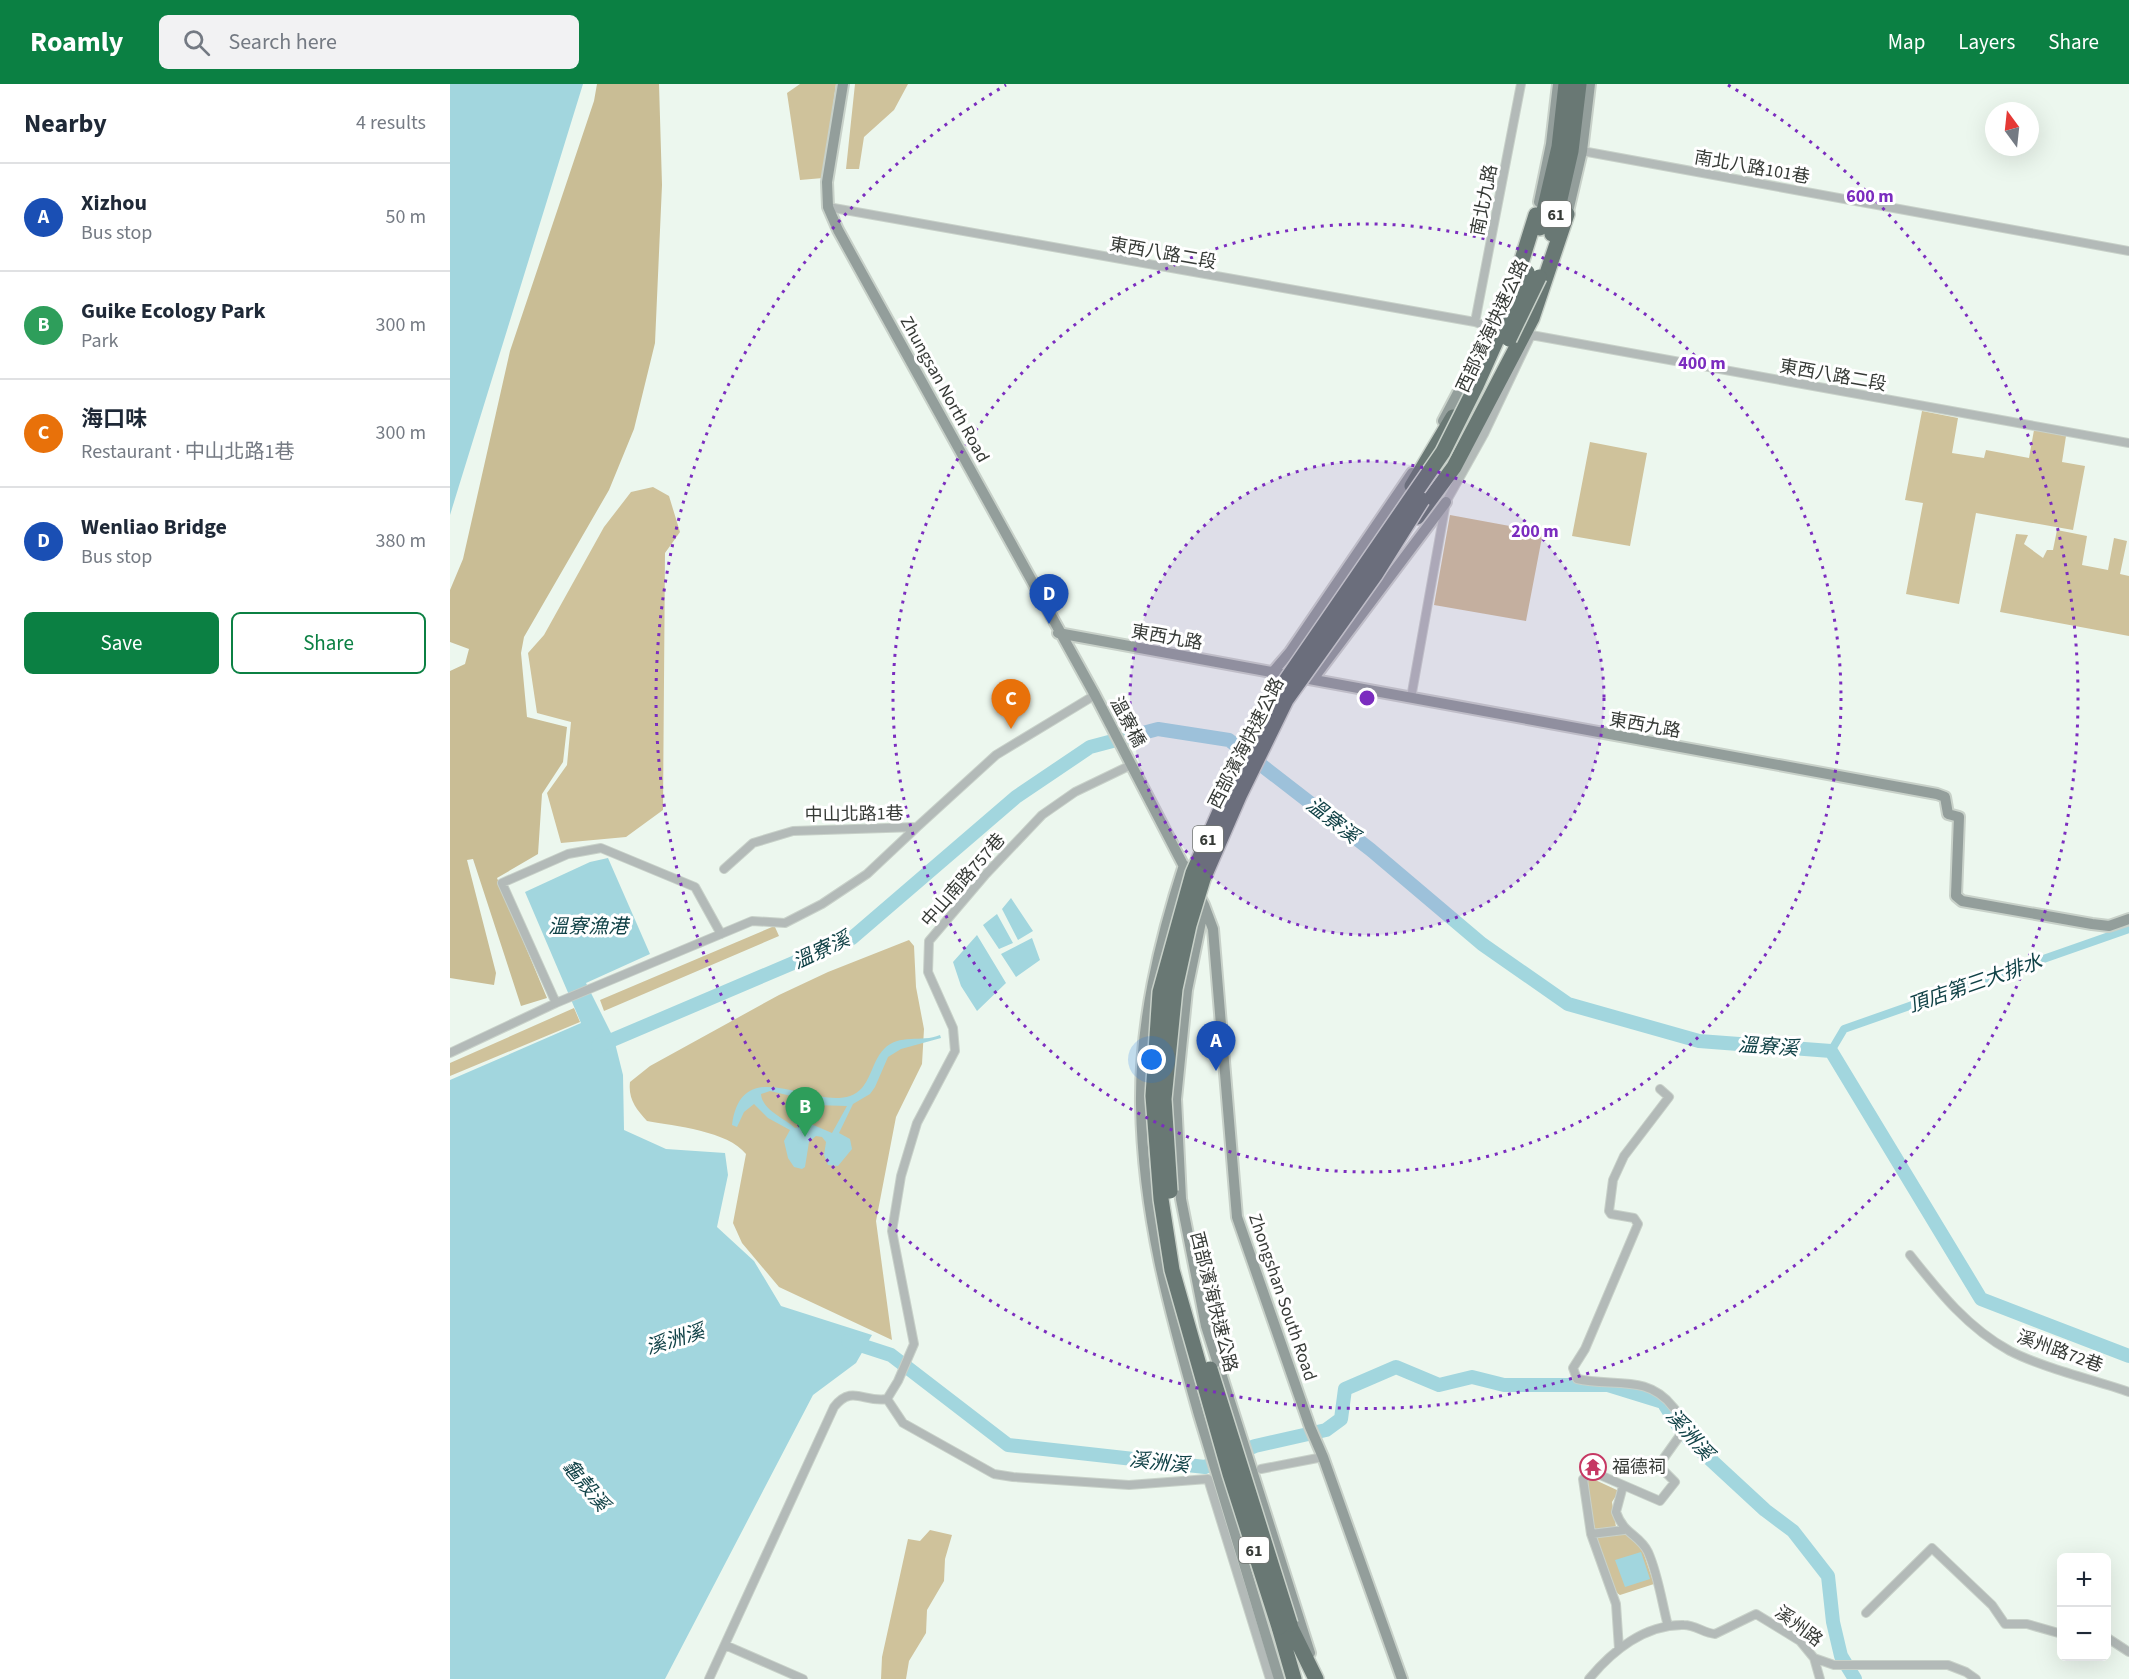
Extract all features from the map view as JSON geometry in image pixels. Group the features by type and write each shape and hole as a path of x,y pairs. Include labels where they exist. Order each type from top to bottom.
{"highway":[{"name":"西部濱海快速公路","path":"1566,84 1570,150"},
{"name":"西部濱海快速公路","path":"1294,1679 1284,1625 1195,1323 1182,1268 1171,1200 1164,1099 1175,989 1189,925 1203,879 1239,795 1286,700 1375,575 1460,439 1533,274 1570,150 1579,84"},
{"path":"1375,575 1454,466 1502,378 1532,318 1568,214"},
{"path":"1368,561 1450,424 1512,294 1536,215"},
{"name":"西部濱海快速公路","path":"1305,1679 1230,1474 1172,1270 1161,1199 1152,1096 1161,992 1193,873 1231,786 1274,698 1443,452 1533,274"},
{"path":"1284,1625 1285,1679"},
{"path":"1284,1625 1317,1679"}],"street":[{"name":"Zhungsan North Road","path":"843,84 827,182 828,207 838,230 1058,633 1095,695"},
{"name":"南北九路","path":"1475,322 1521,84"},
{"path":"1272,673 1290,652 1403,488 1460,394 1492,328 1536,215 1551,144 1558,84"},
{"path":"1313,679 1446,502 1489,424 1531,335 1568,214 1570,150 1590,84"},
{"name":"南北八路101巷","path":"1570,150 2129,251"},
{"name":"東西八路二段","path":"828,207 1475,322 1492,328"},
{"name":"東西八路二段","path":"1531,335 2129,443"},
{"path":"1411,698 1446,502"},
{"name":"東西九路","path":"1058,633 1937,794 1945,797 1948,814 1959,817 1956,896 1962,901 2109,926 2129,919"},
{"name":"溫寮橋","path":"1095,695 1131,765"},
{"name":"中山北路1巷","path":"724,869 753,843 793,831 917,827 996,755 1095,695"},
{"name":"Zhongshan South Road","path":"1131,765 1184,865 1213,929 1237,1217 1323,1457"},
{"name":"中山南路757巷","path":"887,1399 898,1382 914,1344 892,1231 901,1176 917,1123 955,1051 953,1028 928,972 929,941 986,874 1042,815 1075,792 1131,765"},
{"path":"450,1053 556,1003 752,921 785,923 822,904 880,863 917,827"},
{"path":"556,1003 502,883 568,854 601,848 695,888 721,934"},
{"path":"1184,865 1155,970 1147,1022 1141,1102 1149,1212 1160,1273 1217,1475 1279,1679"},
{"path":"1204,905 1187,990 1176,1099 1181,1199 1206,1326 1239,1432 1256,1469 1317,1679"},
{"path":"1619,1649 1616,1605 1592,1534 1583,1479 1593,1472 1660,1501 1675,1482 1662,1469 1661,1462 1686,1427 1663,1394 1629,1383 1592,1382 1577,1379 1573,1368 1585,1349 1638,1224 1634,1218 1611,1214 1609,1211 1613,1180 1624,1156 1669,1097 1660,1089"},
{"name":"溪州路72巷","path":"1910,1255 1945,1300 1977,1329 2011,1351 2129,1392"},
{"path":"709,1679 834,1407 841,1398 850,1395 877,1400 887,1399 903,1423 994,1473 1013,1478 1129,1485 1208,1479 1270,1679"},
{"path":"1256,1469 1323,1457 1402,1679"},
{"path":"1623,1486 1616,1512 1624,1530 1641,1542 1648,1553 1668,1626"},
{"path":"1592,1534 1624,1530"},
{"path":"1866,1613 1932,1548 1992,1605 2005,1624 2027,1624 2057,1633"},
{"name":"溪州路","path":"1589,1679 1619,1649 1635,1638 1668,1626 1687,1625 1708,1634 1715,1634 1756,1614 1800,1641 1814,1658 1834,1665 1948,1665 1976,1679"},
{"path":"2111,1640 2129,1652"},
{"path":"725,1646 803,1679"},
{"path":"1814,1658 1820,1679"}],"shaded area":[{"path":"597,84 659,84 662,185 655,343 634,429 609,490 524,637 521,653 527,717 567,727 563,762 542,794 538,854 497,878 547,998 521,1006 473,859 467,860 496,973 494,985 450,978 450,671 465,664 469,649 450,642 450,590 463,559 510,351 594,101"},
{"path":"800,84 836,84 823,178 800,180 787,93"},
{"path":"855,84 908,84 894,110 864,137 859,169 846,169"},
{"path":"1922,411 1958,418 1952,453 1984,458 1986,450 2029,458 2034,430 2066,436 2062,462 2085,466 2073,530 1976,513 1959,604 1906,594 1923,503 1905,500"},
{"path":"1590,442 1647,453 1630,546 1572,536"},
{"path":"653,487 669,496 680,532 665,553 663,810 626,837 561,843 547,793 567,765 571,722 537,713 528,653 544,635 604,527 631,492"},
{"path":"1450,515 1543,532 1526,621 1434,605"},
{"path":"2057,530 2087,536 2082,565 2108,570 2114,538 2127,541 2120,574 2129,576 2129,636 2000,612 2016,534 2028,535 2024,544 2043,558 2047,550 2053,550"},
{"path":"775,927 779,936 604,1011 600,1000"},
{"path":"909,940 914,946 916,987 924,1029 922,1064 896,1117 876,1221 892,1340 779,1287 742,1243 733,1223 746,1154 738,1146 714,1135 647,1121 639,1112 630,1094 630,1082 650,1066 779,995 828,972"},
{"path":"574,1008 580,1022 450,1076 450,1063"},
{"path":"1591,1478 1619,1491 1612,1502 1616,1527 1641,1545 1654,1584 1620,1595 1614,1589 1603,1561 1590,1508 1586,1483"},
{"path":"930,1530 952,1535 945,1559 944,1581 927,1610 926,1633 909,1661 906,1679 881,1679 882,1657 908,1539 920,1541"}],"water":[{"path":"450,84 583,84 450,515"},
{"path":"608,858 650,954 586,983 614,1039 623,1075 624,1130 666,1149 725,1153 728,1175 717,1227 754,1261 781,1306 872,1335 856,1363 813,1395 665,1679 450,1679 450,1080 581,1023 525,892 590,862"},
{"path":"1011,898 1033,931 1018,940 1002,909"},
{"path":"997,914 1013,943 999,949 983,925"},
{"path":"977,935 1006,983 977,1011 961,986 953,962"},
{"path":"1032,938 1040,960 1016,977 1001,954"},
{"path":"940,1035 941,1038 901,1049 888,1057 870,1094 853,1104 839,1133 850,1139 852,1149 838,1166 828,1165 824,1155 826,1142 822,1137 816,1136 809,1142 805,1167 802,1169 794,1167 788,1158 784,1141 790,1130 768,1118 754,1104 744,1112 737,1127 732,1125 738,1103 749,1092 763,1087 834,1098 850,1096 862,1088 879,1055 890,1044 896,1041","holes":["770,1091 804,1099 815,1105 847,1106 832,1133 811,1124 795,1128 769,1109 762,1100 761,1094"]},
{"path":"1641,1552 1650,1579 1625,1587 1615,1560"}],"waterway":[{"name":"溫寮溪","path":"598,1046 852,938 1016,797 1090,747 1158,729 1229,740 1371,850 1482,944 1568,1004 1699,1041 1831,1051 1981,1299 2129,1356"},
{"name":"頂店第三大排水","path":"1831,1051 1844,1029 2129,929"},
{"name":"溪洲溪","path":"848,1341 891,1355 1008,1445 1205,1467 1255,1446 1326,1430 1341,1419 1345,1389 1396,1367 1439,1385 1472,1377 1504,1385 1608,1385 1663,1402 1682,1432 1765,1510 1793,1531 1828,1576 1833,1622 1841,1656 1855,1679"}],"place":[{"name":"Wenliao Bridge","path":"1049,624"},
{"name":"海口味","path":"1011,729"},
{"name":"Xizhou","path":"1216,1071"},
{"name":"Guike Ecology Park","path":"805,1137"},
{"name":"福德祠","path":"1593,1467"}],"water label":[{"name":"溫寮漁港","path":"588,926"},
{"name":"龜殼溪","path":"586,1485"}]}
